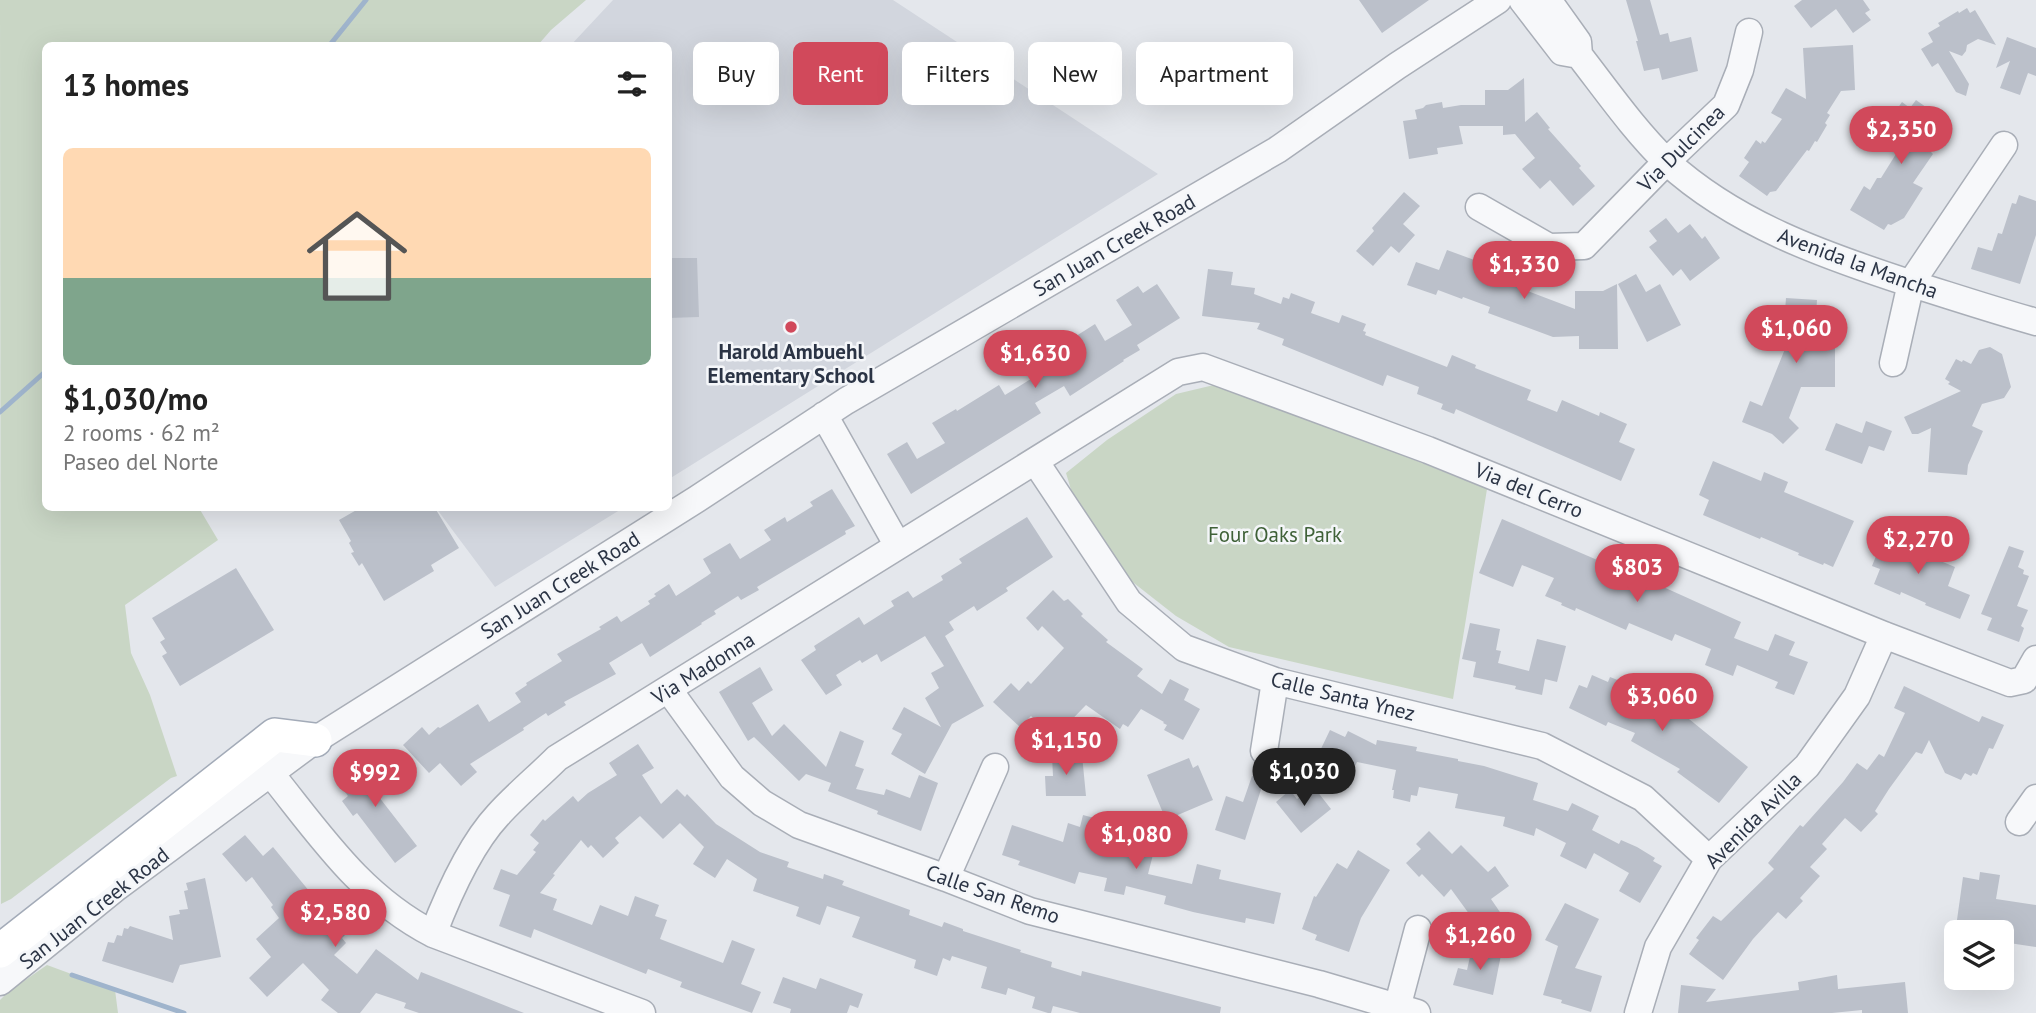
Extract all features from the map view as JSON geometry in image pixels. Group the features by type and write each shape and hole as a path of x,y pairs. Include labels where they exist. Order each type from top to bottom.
{"main road":[{"path":"0,951 275,735 316,740"}],"street":[{"name":"San Juan Creek Road","path":"0,982 117,887 316,740 697,499 824,415 1277,150 1397,66 1498,0"},
{"name":"Avenida la Mancha","path":"1522,0 1562,52 1579,55"},
{"name":"Avenida la Mancha","path":"1548,0 1578,43 1579,55 1636,128 1667,162 1704,192 1768,230 1843,262 2036,322"},
{"name":"Via Dulcinea","path":"1479,207 1549,247 1584,246 1727,105 1740,70 1749,32"},
{"path":"1893,363 1911,284 2004,145"},
{"name":"Via Madonna","path":"432,934 468,857 496,816 557,758 1178,372 1203,367"},
{"name":"Via del Cerro","path":"1203,367 1429,450 1884,635 2010,683 2025,680 2036,659"},
{"path":"824,415 898,546"},
{"name":"Calle Santa Ynez","path":"1035,461 1129,602 1184,648 1275,681 1542,746 1643,798 1709,859"},
{"name":"Avenida Avilla","path":"1638,1013 1658,947 1709,859 1807,766 1857,696 1884,635"},
{"path":"1264,751 1275,681"},
{"name":"Calle San Remo","path":"668,689 732,777 762,803 799,825 1030,911 1319,984 1407,1011"},
{"path":"946,878 995,767"},
{"path":"271,774 331,849 369,890 395,912 432,934 642,1013"},
{"path":"2019,822 2036,798"},
{"path":"1407,1011 1418,929"}],"shaded area":[{"name":"Harold Ambuehl Elementary School","path":"613,0 893,0 957,42 902,42 902,105 1014,105 1014,79 1028,89 1028,105 1053,105 1158,174 672,477 672,42 574,42"},
{"path":"438,511 618,511 495,587"}],"green space":[{"path":"0,0 586,0 541,42 42,42 42,511 201,511 218,540 125,605 131,653 150,695 177,776 1,904"},
{"name":"Four Oaks Park","path":"1214,385 1235,388 1487,489 1453,699 1229,647 1176,616 1130,580 1075,503 1066,473 1107,440 1176,394"},
{"path":"47,965 115,990 118,1013 0,1013 0,1000"}],"building":[{"path":"1359,0 1429,0 1382,33"},
{"path":"1626,0 1650,0 1660,35 1668,33 1670,42 1691,37 1698,71 1662,80 1659,68 1644,71"},
{"path":"1802,0 1863,0 1870,10 1865,13 1871,20 1853,33 1836,9 1811,28 1794,6"},
{"path":"1967,8 1970,13 1975,10 1996,45 1978,39 1967,45 1962,56 1949,51 1969,84 1966,96 1956,92 1938,63 1932,67 1921,49 1933,42 1928,33 1940,26 1938,23"},
{"path":"2007,37 2036,48 2036,76 2028,73 2020,95 2000,88 2010,61 1996,68"},
{"path":"1853,45 1855,90 1841,91 1827,113 1830,115 1825,123 1827,125 1817,142 1807,150 1776,191 1767,196 1739,176 1749,162 1744,158 1756,140 1761,144 1762,141 1765,143 1782,119 1771,113 1786,88 1806,99 1803,48"},
{"path":"1524,78 1525,122 1537,112 1595,186 1573,206 1550,180 1540,189 1522,169 1535,158 1515,134 1503,135 1503,126 1459,126 1463,144 1437,148 1438,154 1409,159 1403,121 1417,119 1415,110 1442,102 1443,108 1485,105 1485,90 1508,90"},
{"path":"1916,100 1947,122 1934,140 1937,142 1930,151 1933,154 1913,183 1923,188 1904,218 1888,224 1884,230 1850,210 1864,186 1870,190 1896,154 1890,128 1886,125 1902,102 1910,108"},
{"path":"1404,192 1420,206 1403,224 1415,235 1399,253 1391,246 1373,266 1356,251 1374,231 1372,228"},
{"path":"2019,195 2036,201 2036,235 2020,284 1971,269 1978,247 1992,251 1998,233 2002,234 2012,203 2016,204"},
{"path":"1666,218 1678,233 1690,224 1702,239 1705,236 1720,258 1690,281 1681,269 1673,276 1649,247 1657,241 1649,231"},
{"path":"1447,250 1529,280 1525,290 1575,309 1575,291 1603,291 1617,284 1618,349 1579,349 1579,336 1553,337 1488,313 1490,307 1463,297 1462,299 1438,290 1436,295 1407,285 1416,262 1439,270"},
{"path":"672,258 697,258 699,317 672,318"},
{"path":"1208,269 1233,272 1231,285 1255,288 1254,294 1281,304 1283,297 1289,299 1291,293 1315,302 1311,313 1339,323 1342,315 1366,324 1363,331 1366,332 1365,335 1447,367 1452,355 1476,365 1475,368 1531,390 1527,400 1557,412 1562,400 1599,416 1600,412 1627,424 1619,442 1635,449 1621,481 1456,409 1454,414 1441,409 1443,404 1417,394 1419,387 1387,375 1383,386 1282,345 1284,339 1257,329 1260,323 1202,316"},
{"path":"1636,274 1646,292 1660,284 1681,325 1647,342 1618,284"},
{"path":"1157,284 1180,318 1137,345 1140,350 1070,396 1064,386 1035,403 1041,413 911,494 887,454 907,442 917,459 945,443 932,423 999,385 1005,395 1034,377 1030,371 1076,343 1073,338 1095,324 1105,341 1132,325 1116,300 1138,286 1143,293"},
{"path":"1786,298 1817,300 1816,314 1839,315 1835,348 1835,387 1801,387 1789,418 1799,428 1783,444 1772,434 1742,422 1750,401 1762,406 1789,339 1783,339 1784,324 1755,317 1756,311 1785,311"},
{"path":"1990,347 2002,354 2011,387 2004,398 1982,404 1972,426 1983,431 1968,465 1967,475 1928,472 1931,428 1912,434 1904,417 1961,391 1948,384 1950,382 1945,379 1956,359 1971,364 1979,350"},
{"path":"1866,421 1892,431 1884,451 1869,446 1862,464 1825,450 1836,423 1862,433"},
{"path":"1713,461 1761,481 1764,472 1788,482 1784,492 1854,521 1833,567 1703,515 1709,500 1699,495"},
{"path":"832,489 855,526 845,531 846,534 757,587 759,590 741,600 738,596 714,611 716,614 650,657 642,643 609,663 616,674 564,702 566,705 548,716 546,713 470,764 477,772 461,786 440,763 429,773 403,745 422,727 429,735 478,704 489,722 521,702 515,693 527,685 526,683 562,661 557,654 601,629 599,627 617,616 621,622 650,604 648,601 656,596 654,594 669,584 676,596 711,573 703,559 730,543 740,559 771,540 764,530 785,517 787,522 813,506 810,502"},
{"path":"355,511 437,511 459,548 431,565 434,571 384,601 362,563 359,566 351,553 354,552 349,543 351,541 339,520"},
{"path":"1027,517 1053,557 977,611 974,606 949,622 954,630 945,636 984,706 952,724 925,774 891,754 902,734 892,729 904,707 941,727 925,698 939,688 931,673 944,666 925,636 881,662 877,654 862,663 860,660 836,675 842,685 826,695 801,660 816,650 814,646 859,617 864,625 894,606 891,601 908,591 913,598 943,580 941,576 962,563 959,559"},
{"path":"1502,519 1602,562 1599,568 1627,580 1630,572 1741,622 1734,638 1768,651 1775,634 1795,642 1789,655 1808,662 1794,695 1775,688 1778,682 1737,665 1733,676 1705,665 1711,649 1675,634 1672,641 1629,623 1626,630 1576,608 1575,611 1561,605 1562,603 1545,596 1554,578 1522,565 1513,587 1479,573"},
{"path":"1886,531 1924,547 1921,553 1955,567 1948,586 1970,595 1960,619 1901,592 1900,595 1874,584 1880,569 1872,566"},
{"path":"2009,546 2024,551 2018,567 2024,570 2023,574 2029,576 2017,606 2028,610 2021,626 2024,628 2019,642 1987,630 1992,618 1981,614"},
{"path":"236,568 274,630 180,686 162,656 167,653 160,642 165,639 152,618"},
{"path":"1053,590 1064,601 1068,599 1083,614 1081,616 1108,640 1106,642 1143,669 1137,676 1162,694 1170,679 1189,689 1184,700 1200,709 1183,740 1164,730 1167,725 1164,722 1141,709 1128,727 1123,724 1120,729 1086,705 1054,738 1031,716 1020,727 993,702 1011,683 1019,691 1028,681 1031,684 1064,648 1042,626 1038,631 1026,618"},
{"path":"1470,623 1500,629 1496,650 1501,651 1498,663 1529,671 1537,639 1566,646 1557,682 1545,679 1542,695 1515,689 1516,686 1473,677 1476,662 1462,659"},
{"path":"760,667 773,690 752,703 772,736 784,724 826,767 840,731 864,741 855,766 864,769 856,789 884,795 886,789 910,798 919,775 938,783 921,831 828,791 831,783 806,774 799,781 754,737 748,741 719,692"},
{"path":"1592,675 1608,682 1610,677 1663,698 1692,714 1689,719 1748,767 1719,803 1677,772 1680,769 1631,741 1635,733 1608,722 1606,726 1569,708 1579,685 1587,688"},
{"path":"1904,686 1979,722 1982,716 2004,725 1993,749 1989,748 1977,775 1965,773 1961,780 1945,773 1929,740 1922,754 1916,752 1875,811 1878,814 1861,832 1845,818 1822,844 1827,849 1810,867 1820,876 1800,898 1803,901 1786,919 1778,912 1753,939 1723,980 1689,954 1699,940 1696,938 1713,916 1721,921 1774,869 1768,863 1800,825 1803,827 1857,763 1867,770 1879,754 1884,757 1905,713 1894,708"},
{"path":"1330,730 1345,737 1348,731 1376,745 1377,740 1417,747 1416,751 1458,759 1538,783 1533,800 1568,811 1572,803 1599,816 1592,830 1619,844 1621,840 1637,847 1655,858 1653,861 1662,866 1640,903 1619,891 1629,873 1594,853 1586,869 1560,856 1566,843 1536,828 1534,836 1503,826 1505,817 1455,808 1458,794 1419,787 1417,796 1411,795 1410,802 1393,798 1396,770 1357,762 1350,776 1318,760"},
{"path":"638,744 654,768 642,775 661,804 677,789 685,797 687,794 716,824 760,852 789,862 787,867 823,879 824,874 844,881 842,885 910,910 909,915 942,927 944,922 1021,950 1020,952 1052,962 1051,967 1081,976 1082,971 1221,1007 1220,1013 1080,1013 1053,1006 1051,1013 1048,1013 1032,1008 1035,997 1008,988 1006,995 981,988 987,967 952,956 950,961 943,958 937,976 914,968 916,960 852,937 860,917 827,906 820,925 796,916 799,907 753,891 757,879 727,859 715,878 693,864 704,847 680,823 663,839 640,816 615,838 619,843 603,858 591,845 588,848 581,840 540,893 557,899 553,910 592,925 600,905 628,916 635,896 659,905 655,916 667,920 660,939 723,963 732,940 755,949 741,984 761,992 752,1013 680,987 682,982 648,969 646,974 534,929 531,938 499,926 510,895 493,889 501,869 517,875 536,852 533,850 539,843 530,835 543,819 545,821 573,796 578,802 617,775 609,763"},
{"path":"1082,755 1086,796 1046,796 1045,776 1053,776 1052,756"},
{"path":"365,758 388,790 379,797 417,846 395,863 357,813 353,816 342,801 348,796 336,780"},
{"path":"1189,758 1193,768 1198,765 1213,800 1166,820 1147,775"},
{"path":"1252,776 1264,780 1245,840 1215,830 1226,796 1243,802"},
{"path":"1313,786 1331,809 1301,833 1276,802 1290,790 1297,799"},
{"path":"1083,815 1109,822 1106,831 1156,843 1148,874 1192,884 1197,864 1221,870 1219,879 1281,893 1274,924 1246,918 1245,923 1193,912 1164,904 1166,896 1126,886 1124,895 1104,891 1107,878 1079,872 1075,884 1018,865 1020,861 1002,855 1012,825 1063,842 1068,823 1080,827"},
{"path":"1429,831 1452,854 1461,845 1488,872 1495,866 1509,886 1491,899 1504,918 1483,933 1451,889 1444,897 1422,874 1419,877 1406,863 1421,849 1416,844"},
{"path":"245,835 263,856 273,847 319,903 348,932 342,938 346,943 334,955 357,974 376,949 418,980 421,972 524,1013 419,1013 404,1008 406,1003 376,993 360,1013 338,1013 321,1000 329,990 303,963 267,997 249,978 271,957 256,939 279,918 271,907 273,905 252,877 246,882 222,854"},
{"path":"1358,850 1390,870 1361,918 1349,952 1315,940 1317,935 1302,929 1314,896 1316,897 1337,863 1347,869"},
{"path":"1980,872 2000,875 1996,899 2036,905 2036,947 2014,944 2014,920 1957,920 1963,877 1979,880"},
{"path":"205,878 221,957 180,965 173,983 102,961 108,942 114,943 117,935 122,936 124,928 128,929 130,926 173,940 169,916 180,914 179,910 188,909 184,891 188,890 186,883"},
{"path":"1565,903 1599,919 1575,968 1602,976 1591,1012 1543,995 1558,946 1545,940"},
{"path":"1472,948 1501,955 1493,995 1453,985 1458,968 1467,970"},
{"path":"1837,975 1838,989 1905,982 1908,1013 1862,1013 1862,1010 1832,1013 1678,1013 1681,985 1716,989 1706,1002 1799,990 1798,982"},
{"path":"783,977 816,989 820,978 863,994 858,1008 850,1005 847,1013 790,1013 791,1009 773,1003"}],"waterway":[{"path":"332,42 366,0"},
{"path":"0,412 42,375"},
{"path":"72,975 184,1013"}],"place":[{"name":"Harold Ambuehl Elementary School","path":"791,327"}]}
